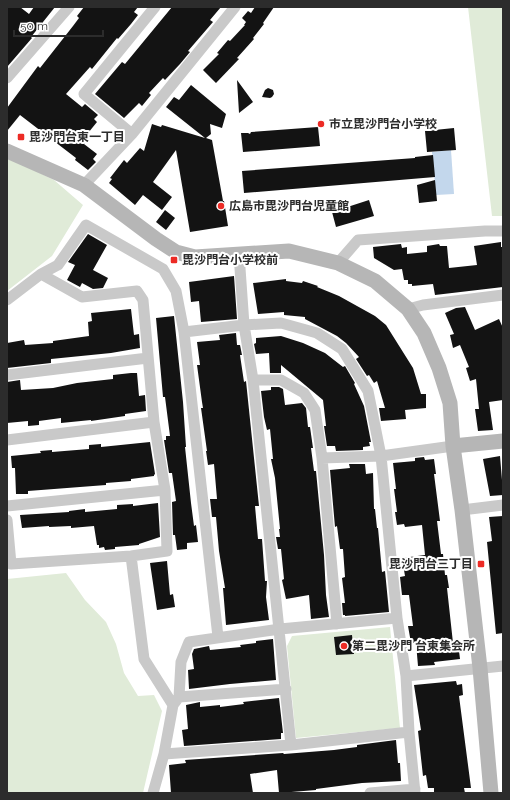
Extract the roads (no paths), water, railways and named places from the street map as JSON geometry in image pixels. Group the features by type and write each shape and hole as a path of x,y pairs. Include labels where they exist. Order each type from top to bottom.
{"street":[{"path":"7,78 68,7"},
{"path":"132,134 84,94 155,7"},
{"path":"84,185 132,134 235,7"},
{"path":"7,151 84,185 156,239 176,252 195,257 289,251 338,263 375,281 408,309 424,333 439,368 450,403 453,446 462,510 480,668 492,793"},
{"path":"7,300 41,274 58,265 86,225 163,269 176,291 184,332 218,637"},
{"path":"338,263 358,240 503,231"},
{"path":"239,254 244,325 253,380 291,745"},
{"path":"7,520 11,564 131,556 167,551 165,490 154,422 143,300 137,292 82,297 41,274"},
{"path":"408,309 423,305 503,297"},
{"path":"184,332 244,325 282,323 317,333 342,349 368,391 380,456 397,618 406,676 415,791 370,793"},
{"path":"7,375 148,358"},
{"path":"253,380 281,380 304,393 315,410 322,458 337,624"},
{"path":"7,440 154,422"},
{"path":"322,458 380,456 503,441"},
{"path":"7,506 165,490"},
{"path":"462,510 503,505"},
{"path":"131,556 144,659 176,701"},
{"path":"153,793 164,754 176,701 181,662 188,642 280,629 397,618"},
{"path":"406,676 503,666"},
{"path":"176,701 286,688"},
{"path":"164,754 291,745 410,732"}],"water":[{"path":"451,150 454,194 436,195 432,152"}],"place":[{"name":"市立毘沙門台小学校","path":"321,124"},
{"name":"毘沙門台東一丁目","path":"21,137"},
{"name":"広島市毘沙門台児童館","path":"221,206"},
{"name":"毘沙門台小学校前","path":"174,260"},
{"name":"毘沙門台三丁目","path":"481,564"},
{"name":"第二毘沙門 台東集会所","path":"344,646"}]}
